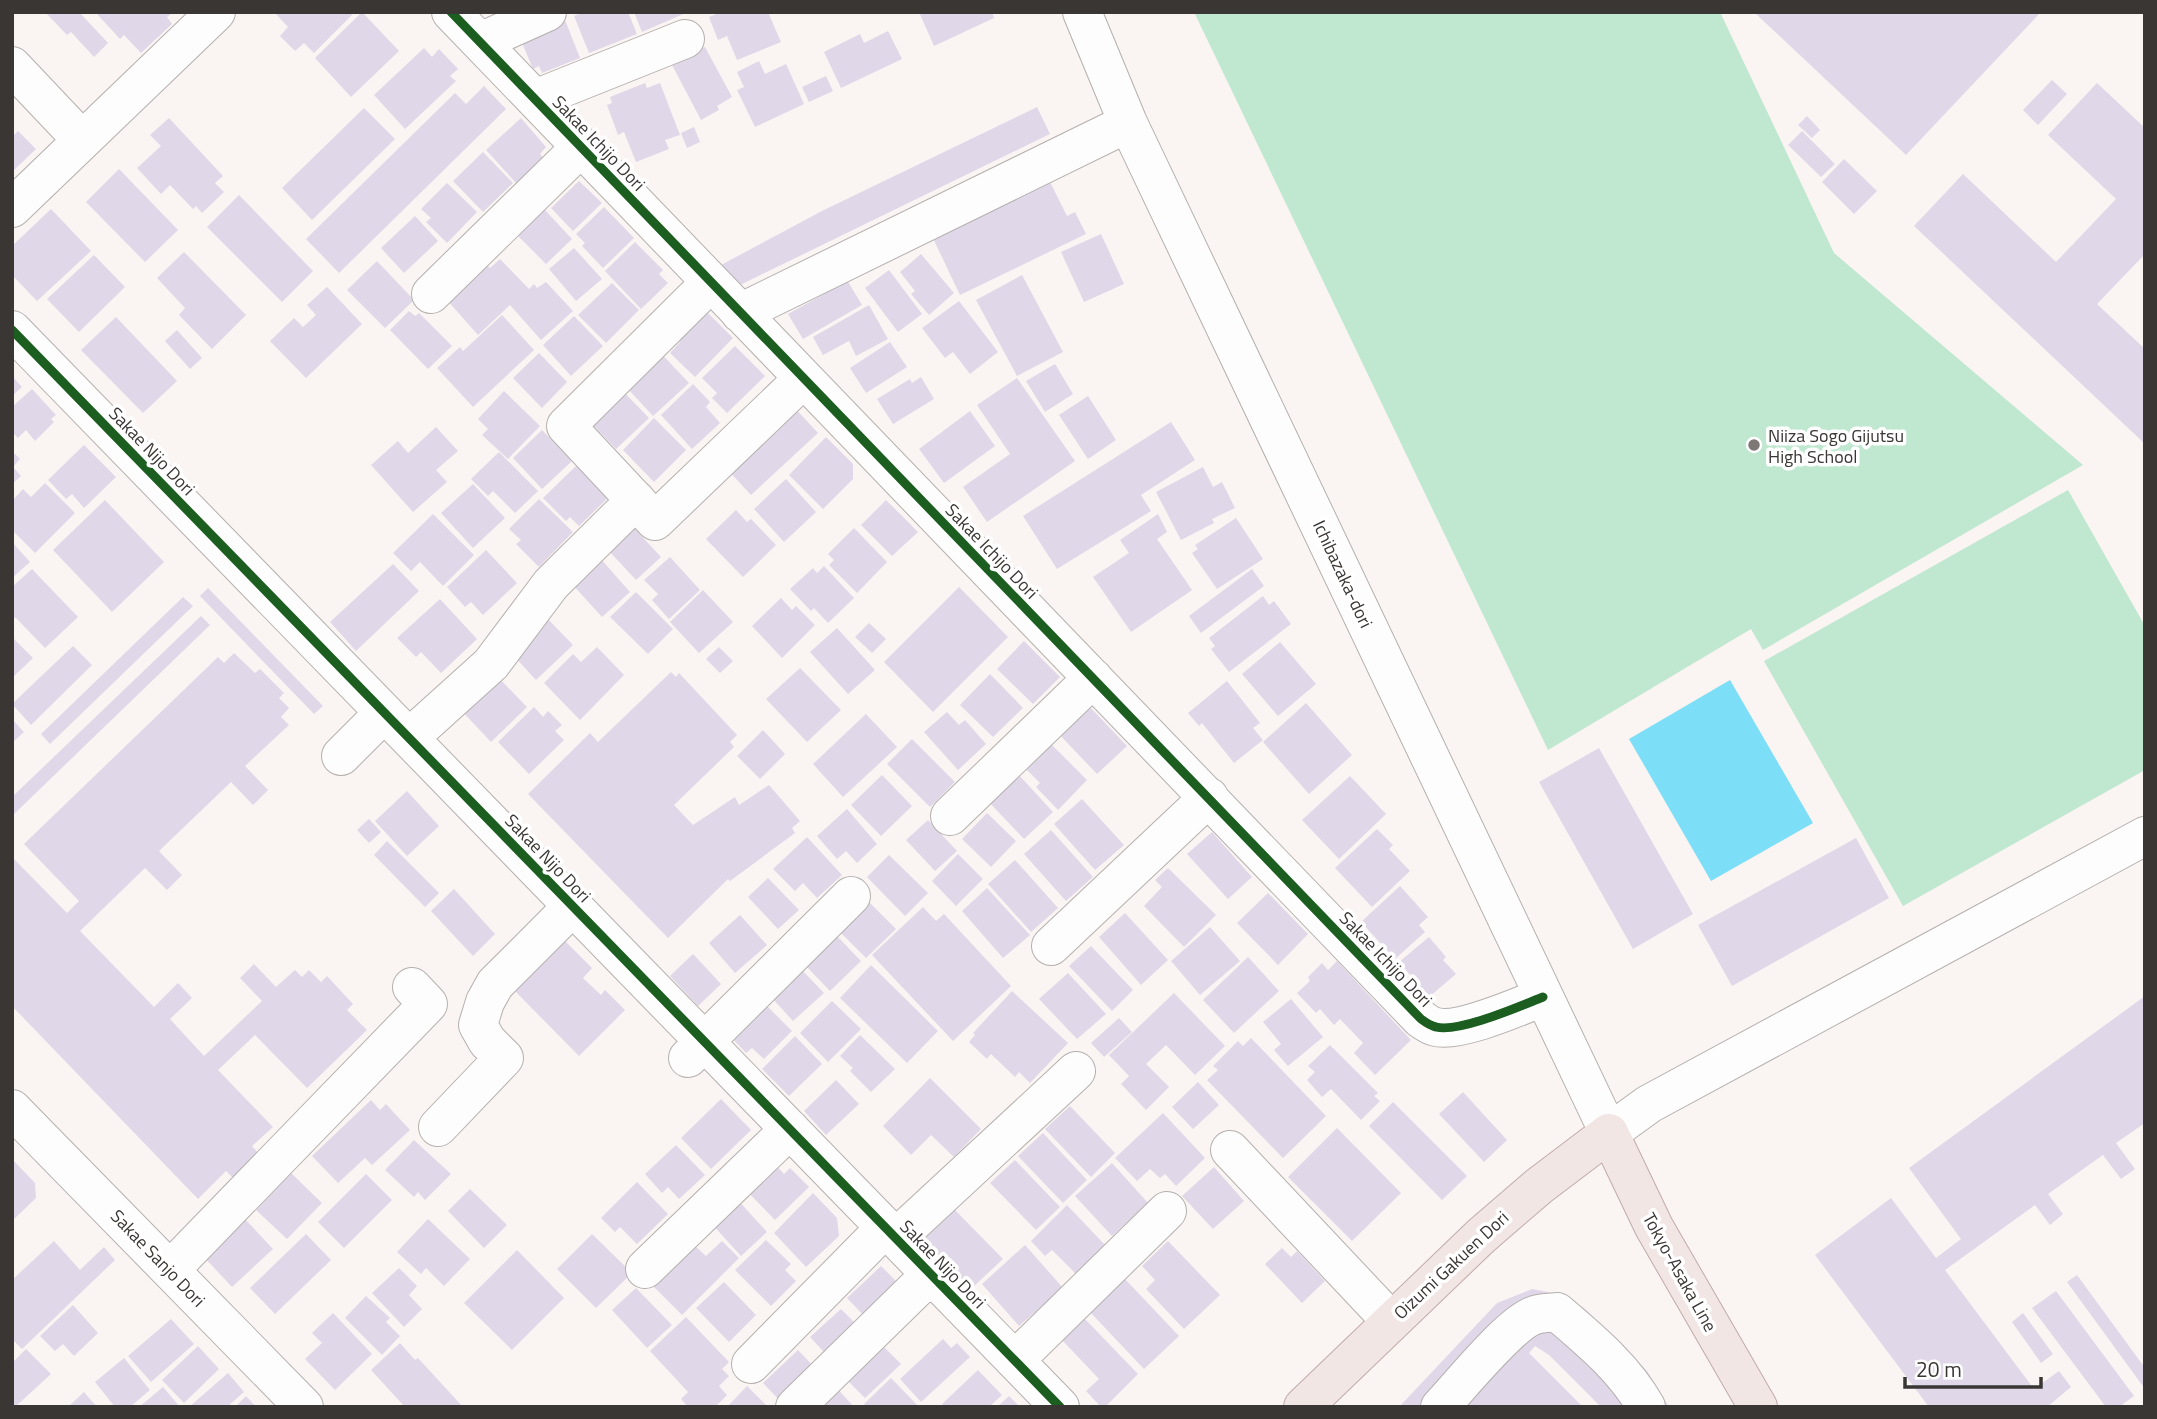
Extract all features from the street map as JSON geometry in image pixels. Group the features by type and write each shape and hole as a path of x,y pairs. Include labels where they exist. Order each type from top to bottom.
{"main road":[{"name":"Oizumi Gakuen Dori","path":"1303,1407 1391,1321 1539,1186 1609,1133"},
{"name":"Tokyo-Asaka Line","path":"1609,1133 1654,1227 1758,1407"}],"street":[{"path":"12,208 216,12"},
{"name":"Sakae Ichijo Dori","path":"451,12 1421,1019 1436,1027 1452,1026 1494,1016 1543,997"},
{"path":"480,42 547,12"},
{"name":"Ichibazaka-dori","path":"1082,12 1128,123 1609,1133"},
{"path":"535,99 685,40"},
{"path":"12,66 82,140"},
{"path":"740,313 1128,123"},
{"path":"432,294 581,148"},
{"path":"711,282 566,426 655,521 803,379"},
{"name":"Sakae Nijo Dori","path":"12,330 573,906 696,1049 790,1129 1060,1407"},
{"path":"341,756 397,725 491,664 551,584 636,500"},
{"path":"950,816 1093,678"},
{"path":"1051,946 1209,797"},
{"path":"1609,1133 1648,1104 2145,836"},
{"path":"696,1049 851,895"},
{"path":"438,1127 504,1058 487,1041 478,1024 485,1002 495,984 573,906"},
{"path":"170,1270 428,1004 412,987"},
{"path":"751,1364 891,1233 1076,1071"},
{"name":"Sakae Sanjo Dori","path":"12,1109 304,1407"},
{"path":"645,1269 790,1129"},
{"path":"1230,1150 1391,1321"},
{"path":"1015,1360 1167,1210"},
{"path":"795,1407 931,1274"},
{"path":"1440,1407 1496,1345 1519,1325 1533,1315 1557,1312 1590,1340 1635,1386 1646,1407"}],"green space":[{"path":"1194,12 1720,12 1834,253 2083,465 1763,650 1751,629 1548,750"},
{"path":"2068,490 2145,626 2145,770 1903,906 1764,661"}],"water":[{"path":"1730,680 1813,823 1711,881 1629,739"}],"building":[{"path":"45,12 79,12 108,43 94,57 71,32 67,35"},
{"path":"95,12 173,12 167,17 172,24 141,53 124,35 120,39"},
{"path":"274,12 355,12 314,53 304,43 295,51 280,36 288,27"},
{"path":"362,12 399,51 351,97 315,58"},
{"path":"583,12 628,12 637,34 589,53 574,16"},
{"path":"634,12 688,12 642,32"},
{"path":"721,12 768,12 781,42 737,60 727,36 718,40 709,17"},
{"path":"919,12 992,12 994,18 934,46"},
{"path":"1754,12 2041,12 1906,155"},
{"path":"565,20 580,58 542,73 539,66 533,69 520,38"},
{"path":"888,31 902,59 841,88 824,52 860,34 864,43"},
{"path":"705,47 732,97 717,106 719,110 701,120 672,65"},
{"path":"424,48 432,57 439,49 458,69 450,76 456,81 405,129 374,95"},
{"path":"759,61 765,74 786,64 804,104 755,127 737,90 744,87 737,72"},
{"path":"826,76 833,91 809,102 802,87"},
{"path":"2052,80 2067,94 2038,125 2023,110"},
{"path":"645,83 647,88 660,83 680,135 665,140 669,149 636,162 624,132 618,135 607,105 612,103 610,97"},
{"path":"2097,83 2145,128 2145,254 2097,304 2145,349 2145,444 1914,226 1963,174 2056,262 2116,199 2048,135"},
{"path":"484,86 506,109 339,273 306,239 455,93 466,104"},
{"path":"1037,107 1050,134 740,285 721,265 822,211"},
{"path":"364,108 395,139 312,220 282,188"},
{"path":"1807,116 1820,130 1812,138 1798,125"},
{"path":"169,118 223,176 215,183 224,192 202,213 196,206 193,209 170,185 161,194 137,168 161,146 150,135"},
{"path":"521,118 546,147 540,154 544,159 517,184 486,150"},
{"path":"694,127 700,142 687,148 681,133"},
{"path":"18,131 36,149 12,172 12,137"},
{"path":"1802,131 1835,164 1821,177 1788,145"},
{"path":"483,152 513,183 483,212 453,181"},
{"path":"1844,159 1877,191 1854,214 1822,182"},
{"path":"119,169 178,230 145,262 86,202"},
{"path":"1048,178 1067,216 1075,212 1086,234 960,295 931,234"},
{"path":"579,181 602,203 573,231 551,208"},
{"path":"447,183 477,212 447,243 426,222 431,218 421,209"},
{"path":"239,195 313,271 282,302 207,227"},
{"path":"604,207 634,238 603,268 582,246 585,243 576,234"},
{"path":"51,209 91,251 37,301 12,275 12,246"},
{"path":"544,209 572,239 546,264 517,235"},
{"path":"415,216 438,241 404,273 381,248"},
{"path":"1101,234 1124,284 1084,302 1061,252"},
{"path":"635,242 663,270 659,274 668,283 641,309 605,271"},
{"path":"574,248 602,279 576,301 549,269"},
{"path":"184,252 246,315 212,349 179,315 185,308 157,278"},
{"path":"921,254 954,293 929,315 911,294 915,291 900,272"},
{"path":"94,255 125,287 79,332 47,299"},
{"path":"500,259 529,289 534,284 537,288 546,282 573,311 541,340 510,305 478,335 447,300 486,264 490,268"},
{"path":"377,261 414,300 385,328 347,290"},
{"path":"889,270 922,314 898,332 865,288"},
{"path":"844,275 862,305 803,339 788,314 824,294 820,288"},
{"path":"1022,275 1063,352 1017,376 976,300"},
{"path":"612,283 639,310 606,343 578,315"},
{"path":"327,287 362,324 306,378 270,341 294,318 303,327 316,315 307,305"},
{"path":"959,301 998,352 970,374 953,352 945,358 922,328"},
{"path":"869,305 888,339 856,356 849,341 823,355 813,337"},
{"path":"704,309 733,338 695,377 670,353 680,342 671,334"},
{"path":"409,311 415,316 419,313 452,346 428,369 390,330"},
{"path":"502,315 534,350 473,407 437,368 460,347 463,351"},
{"path":"574,316 603,346 571,376 543,345"},
{"path":"116,317 177,381 143,413 81,350"},
{"path":"177,330 202,358 190,369 165,341"},
{"path":"890,342 907,367 866,393 850,368"},
{"path":"735,346 765,376 727,413 712,398 717,393 702,378"},
{"path":"656,348 689,383 653,416 628,389"},
{"path":"539,353 567,382 542,408 513,378"},
{"path":"1055,364 1073,394 1045,412 1026,381"},
{"path":"12,376 22,387 12,396"},
{"path":"921,377 934,399 893,424 877,399 910,379 912,383"},
{"path":"1017,378 1075,461 987,522 963,487 1010,454 977,405"},
{"path":"693,384 710,402 706,407 720,423 692,449 661,415"},
{"path":"619,387 649,418 616,449 586,418"},
{"path":"32,389 56,415 51,419 54,422 35,441 26,430 18,438 12,432 12,407"},
{"path":"504,391 540,426 508,459 482,435 488,429 478,419"},
{"path":"1088,396 1116,440 1088,459 1059,415"},
{"path":"793,406 818,433 751,495 726,468"},
{"path":"970,411 995,446 944,483 919,449"},
{"path":"654,418 686,450 654,482 623,450"},
{"path":"1171,422 1195,460 1141,495 1151,511 1057,569 1023,516"},
{"path":"436,427 458,451 436,470 447,482 413,512 371,465 398,441 408,453"},
{"path":"542,430 572,461 542,489 513,458"},
{"path":"826,437 853,464 853,479 823,509 789,475"},
{"path":"84,445 116,477 84,508 72,494 66,499 48,480"},
{"path":"12,451 20,459 13,467 21,476 12,484"},
{"path":"499,452 538,491 515,513 493,491 488,496 471,479"},
{"path":"578,464 609,497 579,526 570,517 566,521 543,498"},
{"path":"1203,467 1213,487 1222,482 1235,508 1212,519 1214,523 1181,540 1156,492"},
{"path":"786,479 816,512 784,542 754,509"},
{"path":"45,483 75,513 35,553 12,530 12,501 23,489 31,497"},
{"path":"473,484 505,518 473,548 441,513"},
{"path":"539,499 573,532 539,567 516,544 521,540 509,529"},
{"path":"105,500 164,562 112,612 53,550"},
{"path":"886,500 918,532 892,556 861,525"},
{"path":"736,510 747,522 751,519 776,545 743,577 706,539"},
{"path":"433,514 474,555 443,586 420,562 411,571 393,553"},
{"path":"1158,514 1167,532 1157,539 1192,590 1131,632 1093,577 1129,553 1120,540"},
{"path":"1236,518 1263,559 1217,589 1192,553 1198,549 1195,545"},
{"path":"634,528 661,557 636,580 609,551"},
{"path":"854,528 887,562 857,593 829,565 834,560 828,554"},
{"path":"12,542 30,562 12,578"},
{"path":"486,550 517,583 483,615 471,602 465,607 447,587"},
{"path":"670,557 700,590 669,619 652,600 658,594 644,580"},
{"path":"600,558 630,592 602,617 572,584"},
{"path":"393,564 419,591 356,651 330,622"},
{"path":"824,566 854,598 828,623 814,608 811,611 790,589 813,568 817,573"},
{"path":"32,569 78,617 45,648 15,617 12,621 12,587"},
{"path":"1252,569 1264,586 1201,633 1189,616"},
{"path":"959,587 1008,637 933,712 884,662"},
{"path":"208,588 323,706 314,714 200,596"},
{"path":"703,590 733,622 699,653 670,622"},
{"path":"636,592 673,629 648,654 610,617"},
{"path":"1263,596 1269,605 1274,601 1291,624 1229,672 1211,649 1215,646 1209,638"},
{"path":"183,597 193,606 50,744 41,734"},
{"path":"781,598 792,610 796,606 815,625 782,658 752,626"},
{"path":"440,599 477,639 441,673 421,652 416,657 397,638"},
{"path":"544,615 573,645 536,680 512,654"},
{"path":"201,616 210,625 12,816 12,797"},
{"path":"869,623 886,639 872,653 855,637"},
{"path":"837,628 875,670 848,694 810,652"},
{"path":"12,637 33,658 12,678"},
{"path":"1024,641 1060,677 1033,704 997,669"},
{"path":"1280,642 1316,684 1278,716 1242,674"},
{"path":"73,646 92,665 31,725 12,704"},
{"path":"597,647 624,675 580,720 544,683 573,654 581,662"},
{"path":"719,647 733,661 720,673 706,659"},
{"path":"234,653 255,673 260,669 284,693 279,698 289,708 281,717 289,725 245,766 268,790 253,805 231,782 159,851 182,875 167,890 145,868 80,931 154,1007 178,983 192,998 170,1019 204,1056 262,1001 240,978 254,964 276,987 295,970 302,977 309,970 321,982 327,976 353,1004 347,1010 367,1030 307,1088 255,1035 218,1070 273,1127 252,1146 258,1153 233,1178 226,1171 198,1199 12,1006 12,857 67,913 79,901 24,844 218,657 224,663"},
{"path":"800,668 841,710 807,742 766,699"},
{"path":"671,672 676,677 679,673 737,735 730,742 734,747 674,805 693,825 735,797 739,805 769,785 800,821 792,828 795,833 730,881 728,879 668,938 528,794 590,733 598,742"},
{"path":"495,674 527,707 491,742 460,709"},
{"path":"990,674 1023,708 993,737 960,705"},
{"path":"1227,681 1260,723 1253,728 1263,740 1234,763 1202,723 1199,726 1188,713"},
{"path":"1306,703 1352,755 1309,794 1263,742"},
{"path":"534,707 543,717 548,711 562,725 555,731 564,740 529,774 498,742"},
{"path":"1090,707 1127,746 1097,774 1056,731"},
{"path":"947,712 959,725 965,720 986,744 958,770 924,732"},
{"path":"866,714 897,747 843,797 813,764"},
{"path":"12,719 24,732 12,743"},
{"path":"763,730 785,754 760,779 737,756"},
{"path":"912,739 955,782 930,807 887,764"},
{"path":"1048,741 1087,780 1058,810 1036,787 1040,783 1023,766"},
{"path":"1599,748 1693,914 1633,949 1539,782"},
{"path":"1018,774 1053,812 1024,839 988,801"},
{"path":"882,775 912,806 881,836 851,805"},
{"path":"1350,776 1386,814 1339,859 1302,820"},
{"path":"407,791 439,826 407,856 375,821"},
{"path":"1082,799 1124,845 1095,870 1054,824"},
{"path":"847,809 877,844 857,863 846,851 837,859 817,836"},
{"path":"987,813 1016,841 991,867 962,839"},
{"path":"369,819 381,832 369,843 357,830"},
{"path":"928,820 957,851 935,871 906,840"},
{"path":"1377,829 1393,845 1389,849 1410,871 1372,907 1335,868"},
{"path":"1051,830 1093,877 1066,901 1024,854"},
{"path":"1212,832 1252,877 1228,899 1187,854"},
{"path":"807,837 842,875 817,898 803,883 795,891 773,869"},
{"path":"1856,838 1889,898 1732,986 1698,925"},
{"path":"387,841 439,893 425,907 374,855"},
{"path":"958,854 983,879 956,906 932,881"},
{"path":"889,855 928,893 905,916 867,877"},
{"path":"1015,860 1058,908 1031,932 988,884"},
{"path":"1168,868 1216,915 1184,947 1144,906 1162,887 1155,880"},
{"path":"768,878 799,910 778,929 748,897"},
{"path":"1400,886 1428,917 1419,925 1425,932 1395,959 1361,922"},
{"path":"987,888 1030,935 1003,958 962,911"},
{"path":"454,889 495,934 473,956 431,911"},
{"path":"1268,893 1308,934 1278,965 1237,923"},
{"path":"866,899 896,929 866,958 841,933"},
{"path":"923,907 936,921 944,914 1011,986 953,1041 872,955"},
{"path":"1125,913 1168,960 1141,985 1099,937"},
{"path":"740,915 767,945 735,973 709,943"},
{"path":"1210,927 1240,961 1200,995 1171,961"},
{"path":"559,935 592,968 583,978 601,995 605,990 625,1010 579,1056 509,985"},
{"path":"837,936 861,961 830,991 805,965"},
{"path":"1429,937 1446,957 1443,960 1456,974 1429,997 1399,962"},
{"path":"1091,946 1133,990 1112,1011 1069,966"},
{"path":"693,954 721,984 698,1006 670,976"},
{"path":"1248,957 1279,991 1234,1033 1203,1000"},
{"path":"1337,961 1411,1040 1375,1075 1354,1053 1363,1043 1340,1019 1334,1025 1320,1009 1316,1013 1297,993 1310,981 1308,977 1322,963 1328,970"},
{"path":"871,965 938,1031 907,1063 840,998"},
{"path":"802,970 824,993 793,1021 772,998"},
{"path":"1068,973 1106,1014 1077,1039 1039,999"},
{"path":"1012,991 1068,1043 1030,1083 1019,1072 1015,1077 991,1054 987,1059 969,1042 975,1035 973,1033"},
{"path":"1174,993 1225,1046 1195,1075 1166,1045 1146,1064 1169,1087 1146,1110 1121,1084 1129,1076 1109,1055"},
{"path":"2145,996 2145,1123 2116,1143 2135,1169 2121,1179 2103,1155 2048,1194 2063,1214 2050,1225 2035,1205 1945,1270 2034,1389 2059,1371 2071,1387 2047,1407 1929,1407 1815,1255 1891,1198 1936,1258 1961,1239 1909,1168"},
{"path":"1291,999 1323,1037 1288,1066 1274,1050 1281,1044 1263,1022"},
{"path":"832,1001 861,1029 828,1062 800,1033"},
{"path":"764,1003 792,1031 764,1059 752,1048 746,1053 731,1037"},
{"path":"1119,1018 1132,1032 1104,1057 1091,1043"},
{"path":"860,1035 895,1069 871,1092 850,1071 853,1068 840,1056"},
{"path":"795,1036 822,1064 789,1096 762,1069"},
{"path":"1251,1038 1326,1116 1283,1158 1207,1080 1218,1070 1213,1066 1238,1041 1243,1046"},
{"path":"1330,1045 1378,1093 1374,1096 1380,1101 1361,1120 1331,1089 1322,1097 1307,1080 1315,1072 1308,1066"},
{"path":"930,1078 981,1129 954,1157 931,1135 911,1155 883,1126"},
{"path":"836,1080 859,1104 826,1135 804,1111"},
{"path":"1198,1082 1219,1105 1193,1129 1172,1107"},
{"path":"1463,1092 1507,1140 1484,1162 1439,1114"},
{"path":"721,1099 751,1130 711,1169 681,1138"},
{"path":"371,1100 380,1110 386,1104 410,1130 372,1165 365,1158 338,1183 312,1156"},
{"path":"1393,1102 1467,1176 1442,1200 1369,1126"},
{"path":"1070,1106 1115,1153 1091,1177 1045,1129"},
{"path":"1163,1113 1205,1158 1176,1186 1165,1174 1160,1178 1150,1169 1137,1181 1115,1158"},
{"path":"1337,1128 1401,1193 1352,1241 1288,1177"},
{"path":"1043,1133 1087,1180 1063,1203 1018,1156"},
{"path":"414,1140 451,1174 425,1200 418,1192 414,1197 385,1170"},
{"path":"676,1145 705,1175 679,1199 668,1187 662,1193 645,1174"},
{"path":"12,1159 35,1183 36,1198 12,1221"},
{"path":"1015,1160 1060,1207 1036,1230 990,1183"},
{"path":"773,1162 784,1174 790,1168 809,1187 775,1220 745,1189"},
{"path":"1112,1163 1148,1203 1112,1236 1075,1196"},
{"path":"1214,1167 1244,1201 1213,1229 1182,1196"},
{"path":"291,1173 322,1203 287,1239 256,1210"},
{"path":"366,1174 392,1200 344,1248 318,1222"},
{"path":"637,1182 668,1214 637,1244 620,1227 615,1232 601,1218"},
{"path":"470,1189 507,1225 484,1248 448,1211"},
{"path":"813,1193 837,1218 839,1236 806,1267 774,1233"},
{"path":"736,1198 767,1232 741,1256 710,1222"},
{"path":"1067,1205 1105,1245 1076,1274 1052,1250 1045,1256 1031,1241"},
{"path":"954,1209 1003,1259 972,1288 923,1238"},
{"path":"245,1219 273,1249 232,1287 204,1257"},
{"path":"428,1219 470,1259 444,1286 426,1268 421,1274 397,1252"},
{"path":"306,1234 331,1260 275,1314 250,1288"},
{"path":"592,1234 632,1273 596,1308 557,1269"},
{"path":"766,1240 791,1264 785,1270 796,1281 771,1306 735,1270"},
{"path":"54,1241 80,1270 104,1247 115,1260 22,1349 12,1339 12,1280"},
{"path":"722,1241 739,1258 682,1315 652,1285 693,1244 706,1256"},
{"path":"1168,1241 1220,1295 1184,1329 1146,1289 1155,1280 1142,1266"},
{"path":"1025,1245 1063,1288 1019,1326 982,1284"},
{"path":"1282,1248 1291,1257 1297,1251 1325,1281 1302,1303 1265,1264"},
{"path":"517,1250 564,1298 512,1350 464,1303"},
{"path":"881,1266 899,1284 869,1321 847,1298"},
{"path":"399,1268 417,1286 409,1295 422,1309 404,1327 372,1293"},
{"path":"2077,1275 2145,1368 2145,1389 2067,1282"},
{"path":"1125,1279 1179,1336 1144,1369 1090,1312"},
{"path":"724,1282 756,1315 729,1342 696,1308"},
{"path":"636,1288 672,1325 647,1348 612,1310"},
{"path":"1532,1289 1564,1295 1585,1309 1647,1371 1669,1407 1601,1407 1549,1355 1535,1346 1529,1353 1583,1407 1399,1407 1497,1303"},
{"path":"2056,1291 2134,1396 2119,1407 2106,1407 2032,1308"},
{"path":"366,1296 390,1318 386,1322 400,1336 382,1355 345,1318"},
{"path":"73,1305 98,1333 74,1356 63,1344 55,1351 40,1336"},
{"path":"841,1309 862,1330 824,1352 810,1337"},
{"path":"333,1313 372,1354 335,1390 305,1359 322,1343 312,1333"},
{"path":"2023,1313 2053,1354 2041,1363 2012,1322"},
{"path":"686,1317 729,1362 722,1369 729,1376 719,1386 727,1395 715,1407 688,1407 681,1399 688,1392 650,1351"},
{"path":"171,1319 194,1344 151,1382 128,1356"},
{"path":"1085,1319 1138,1374 1105,1407 1101,1407 1086,1391 1099,1379 1062,1340"},
{"path":"943,1339 951,1348 957,1343 970,1357 921,1402 900,1379"},
{"path":"878,1341 901,1364 865,1398 842,1375"},
{"path":"400,1343 415,1360 418,1358 463,1407 405,1407 371,1370"},
{"path":"198,1346 219,1369 184,1403 162,1380"},
{"path":"26,1349 51,1374 15,1407 12,1404 12,1363"},
{"path":"798,1350 817,1370 782,1403 763,1383"},
{"path":"124,1358 150,1390 130,1407 115,1407 95,1382"},
{"path":"978,1370 1002,1395 989,1407 945,1407 942,1404"},
{"path":"228,1373 244,1392 227,1407 189,1407"},
{"path":"891,1378 919,1407 867,1407 864,1404"},
{"path":"747,1386 768,1407 727,1407"},
{"path":"163,1387 180,1407 139,1407"},
{"path":"836,1387 854,1407 814,1407"},
{"path":"84,1392 97,1407 68,1407"},
{"path":"246,1396 256,1407 235,1407"},
{"path":"1009,1396 1020,1407 997,1407"}],"cycle path":[{"path":"451,12 1421,1019 1436,1027 1459,1026 1489,1018 1543,997"},
{"path":"12,330 1060,1407"}],"place":[{"name":"Niiza Sogo Gijutsu High School","path":"1754,445"}]}
